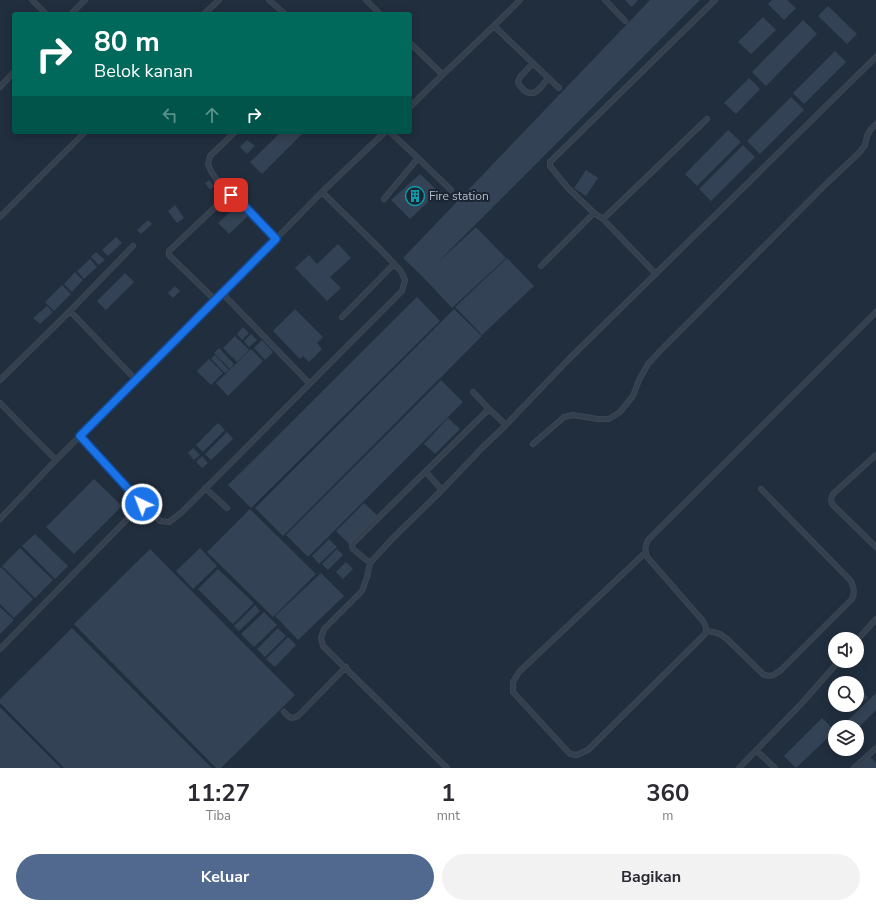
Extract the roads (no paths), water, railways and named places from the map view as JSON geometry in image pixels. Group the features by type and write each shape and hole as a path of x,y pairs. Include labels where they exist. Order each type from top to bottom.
{"lane":[{"path":"32,0 44,12"},
{"path":"73,12 85,0"},
{"path":"206,12 219,0"},
{"path":"269,0 283,12"},
{"path":"366,0 378,12"},
{"path":"412,105 442,74 520,0"},
{"path":"605,0 625,21"},
{"path":"656,274 603,219 567,188 550,166 550,162 715,0"},
{"path":"494,26 559,88"},
{"path":"412,45 442,74"},
{"path":"447,768 323,646 321,638 324,630 362,591 370,563 393,538 506,425 568,360 876,57"},
{"path":"533,63 520,77 518,82 521,88 527,92 533,93 537,91 548,78"},
{"path":"0,87 12,74"},
{"path":"603,219 707,119"},
{"path":"533,444 564,417 573,415 598,419 609,419 620,412 633,396 639,380 648,364 827,183 860,152 865,145 867,136 876,124"},
{"path":"0,217 83,134"},
{"path":"227,196 210,171 208,164 210,156 233,134"},
{"path":"0,518 322,192 383,134"},
{"path":"392,134 451,190"},
{"path":"384,199 418,158"},
{"path":"80,436 142,504 160,521 169,522 181,513 402,290 405,280 401,271 322,192"},
{"path":"216,300 169,255 169,251 227,196 231,195 235,196 276,239"},
{"path":"541,266 594,212"},
{"path":"0,380 133,246"},
{"path":"342,317 394,264"},
{"path":"222,294 309,383"},
{"path":"70,311 136,380"},
{"path":"645,553 519,672 513,682 513,692 570,754 578,755 588,750 705,634 706,625 648,558 645,553 645,548 648,540 876,312"},
{"path":"473,392 506,425"},
{"path":"0,403 56,460"},
{"path":"370,563 353,549 353,543 489,409"},
{"path":"876,456 833,494 831,499 832,504 876,547"},
{"path":"426,472 442,490"},
{"path":"205,488 227,508"},
{"path":"706,631 720,634 727,639 764,675 775,675 852,598 854,593 854,588 851,581 761,488"},
{"path":"0,649 142,504"},
{"path":"864,632 876,619"},
{"path":"284,712 290,717 294,718 298,716 346,667"},
{"path":"739,768 802,703 833,668"},
{"path":"854,768 876,748"},
{"path":"756,750 775,768"}],"place":[{"name":"Fire station","path":"415,196"}]}
